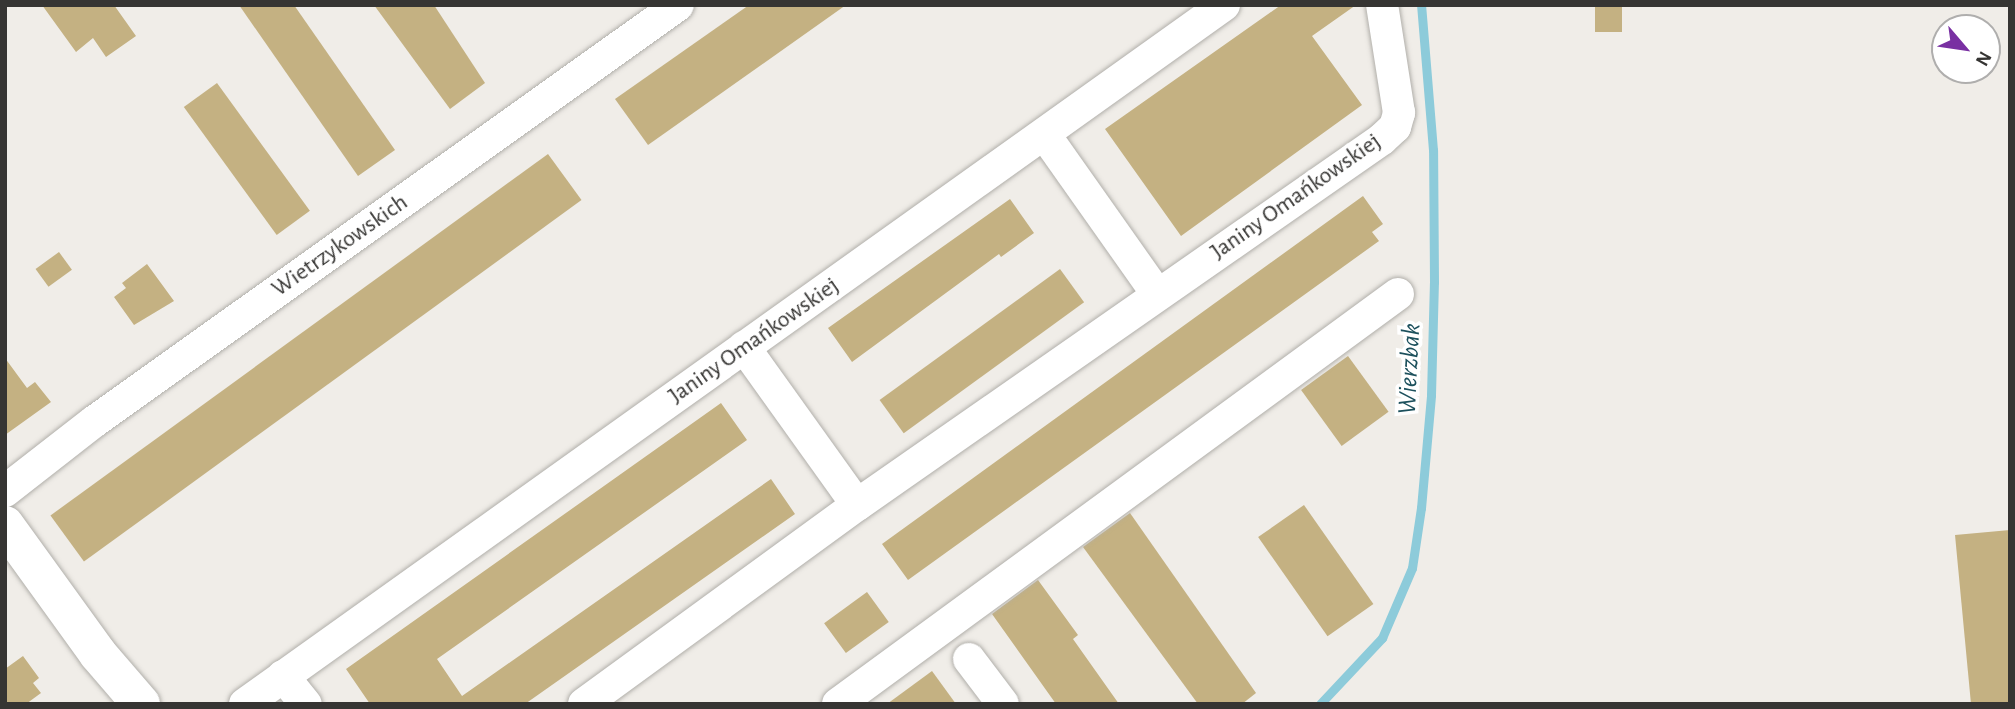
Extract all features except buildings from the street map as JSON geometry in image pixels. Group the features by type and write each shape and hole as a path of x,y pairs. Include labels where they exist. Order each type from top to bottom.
{"street":[{"name":"Wietrzykowskich","path":"5,491 96,421 678,5"},
{"name":"Janiny Omańkowskiej","path":"245,704 1224,5"},
{"name":"Janiny Omańkowskiej","path":"584,704 857,505 1395,127 1399,113 1382,5"},
{"path":"1045,135 1157,295"},
{"path":"838,704 1398,295"},
{"path":"744,347 857,505"},
{"path":"5,525 98,654 141,704"},
{"path":"969,659 1003,704"},
{"path":"283,676 306,704"}],"waterway":[{"name":"Wierzbak","path":"1320,704 1382,638 1412,568 1421,508 1431,395 1434,282 1433,150 1421,5"}]}
